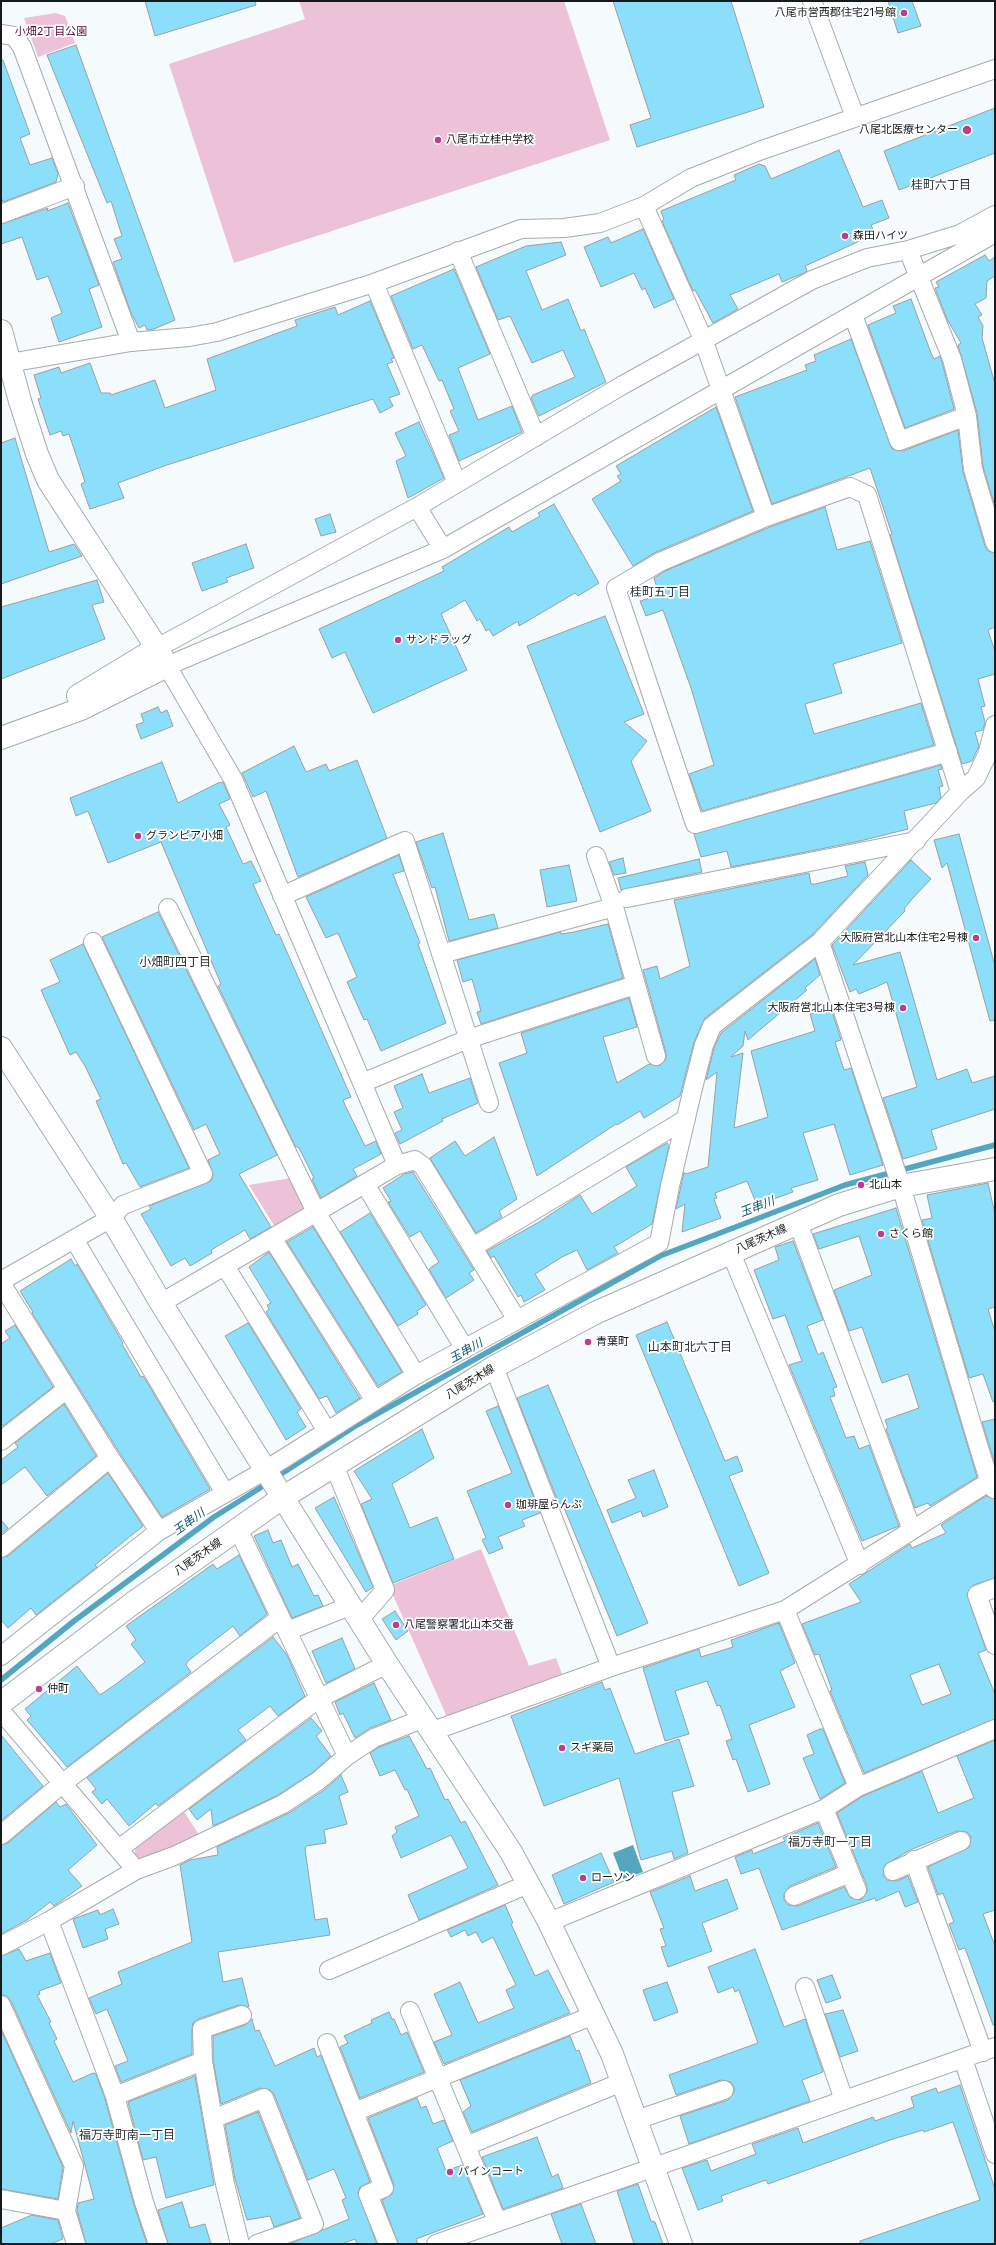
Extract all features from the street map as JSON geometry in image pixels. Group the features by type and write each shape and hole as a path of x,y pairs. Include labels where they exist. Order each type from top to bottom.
{"street":[{"path":"812,1 855,117"},
{"path":"1,34 14,36 22,47 132,342"},
{"path":"9,363 132,342 189,337 217,332 374,283 521,229 564,228 600,223 644,206 691,178 762,150 995,69"},
{"path":"1,214 75,186"},
{"path":"644,206 703,339 766,517"},
{"path":"1,738 26,729 162,657 703,339 812,280 867,258 908,250 960,234 995,215"},
{"path":"162,657 443,549 995,233"},
{"path":"908,250 952,359 968,416 973,469 995,543"},
{"path":"458,251 536,437"},
{"path":"374,283 457,483"},
{"path":"853,315 899,441 968,416"},
{"path":"1,331 9,363 37,454 48,480 162,657 233,779 397,1165"},
{"path":"948,752 695,824 616,588 660,562 766,517 850,487 868,495 948,752 960,792"},
{"path":"417,508 443,549"},
{"path":"1,1656 159,1532 265,1471 416,1375 659,1243 704,1045 712,1026 820,942 916,841 960,792 976,778 992,749 995,725"},
{"path":"282,896 405,841 489,1103"},
{"path":"441,954 621,902 916,841"},
{"path":"596,856 621,902 635,985 656,1056"},
{"path":"168,908 316,1212 416,1375"},
{"path":"93,942 203,1174 123,1205 111,1218 1,1282 110,1458 159,1532"},
{"path":"1,1946 48,1921 136,1870 174,1856 283,1804 318,1781 347,1756 374,1738 426,1725 611,1667 785,1610 860,1565 912,1530 993,1483 901,1185 820,942"},
{"path":"362,1083 468,1040 635,985"},
{"path":"1,1048 111,1218 161,1303 279,1495 426,1725 511,1852 549,1922 594,2015 622,2082 681,2244"},
{"path":"473,1247 686,1119"},
{"path":"161,1303 397,1165 415,1160 423,1166 517,1320"},
{"name":"八尾茨木線","path":"1,1703 133,1603 238,1529 279,1495 334,1466 494,1367 595,1313 839,1205 901,1185 995,1169"},
{"path":"365,1184 465,1348"},
{"path":"798,1223 912,1530"},
{"path":"272,1238 375,1401"},
{"path":"74,1239 225,1493"},
{"path":"731,1253 860,1565"},
{"path":"225,1266 327,1431"},
{"path":"494,1367 611,1667"},
{"path":"1,1441 67,1389"},
{"path":"1,1548 110,1458"},
{"path":"1,1835 63,1783 284,1625 354,1613 385,1590 334,1466"},
{"path":"238,1529 318,1699 347,1756"},
{"path":"995,1588 978,1595 995,1645"},
{"path":"785,1610 858,1787"},
{"path":"120,1848 318,1699 387,1664"},
{"path":"1,1711 120,1848 136,1870"},
{"path":"549,1922 824,1809 858,1787 995,1730"},
{"path":"824,1809 857,1890"},
{"path":"893,1871 914,1860 961,1842"},
{"path":"436,2244 497,2221 989,2050 914,1860"},
{"path":"794,1896 850,1873"},
{"path":"329,1970 528,1884"},
{"path":"48,1921 115,2096 144,2202 158,2244"},
{"path":"805,1987 844,2100"},
{"path":"1,2005 74,2166 66,2211 76,2244"},
{"path":"410,2011 497,2221"},
{"path":"240,2244 225,2184 213,2119 203,2061 202,2029 242,2015"},
{"path":"354,2112 594,2015"},
{"path":"327,2043 384,2188 368,2194 388,2244"},
{"path":"963,2059 990,2122 995,2154"},
{"path":"115,2096 203,2061"},
{"path":"466,2146 622,2082"},
{"path":"636,2120 724,2090"},
{"path":"213,2119 264,2098 314,2224 257,2244"},
{"path":"1,2199 66,2211"}],"green space":[{"path":"299,1 564,1 610,140 234,263 169,64 305,19"},
{"name":"小畑2丁目公園","path":"56,13 65,16 75,43 38,57 24,18"},
{"path":"291,1178 307,1209 275,1227 249,1185"},
{"path":"481,1549 529,1666 556,1658 562,1674 447,1717 389,1586"},
{"path":"183,1810 201,1838 147,1859 139,1858 135,1854 135,1847"}],"water":[{"path":"633,1845 643,1872 623,1879 613,1853"}],"building":[{"path":"145,1 255,1 256,5 155,36"},
{"path":"613,1 731,1 764,107 637,147 630,125 651,118"},
{"name":"八尾市営西郡住宅21号館","path":"888,1 912,1 921,26 898,33"},
{"path":"76,45 175,320 154,329 147,330 145,325 139,328 131,313 113,262 122,259 114,239 122,236 111,201 107,203 47,55"},
{"path":"1,60 3,60 30,134 20,138 30,165 52,158 58,174 56,182 3,202 1,197"},
{"name":"八尾北医療センター","path":"995,108 995,153 899,190 884,151"},
{"path":"839,150 863,207 882,200 889,218 871,225 875,234 805,266 807,271 804,273 782,282 779,274 730,295 738,309 713,323 695,290 693,291 662,221 664,220 661,211 736,180 734,175 759,164 765,166 771,179"},
{"path":"68,203 99,285 89,289 102,327 59,342 51,318 62,313 48,276 37,280 22,237 1,244 1,224 48,208 47,211"},
{"path":"643,229 674,299 654,308 645,288 642,290 634,273 601,287 584,247 608,237 611,243"},
{"path":"561,242 566,255 526,271 542,310 568,299 581,331 584,329 606,382 539,416 531,398 533,395 575,377 563,350 532,363 510,316 498,320 476,267 526,246"},
{"path":"985,255 989,261 995,257 995,276 987,281 986,298 975,304 982,315 978,317 983,326 982,338 995,384 995,506 983,467 977,413 958,345 961,343 947,319 935,288 939,287 936,282"},
{"path":"454,269 490,354 458,368 478,420 512,406 522,432 459,461 449,435 459,431 450,411 454,409 442,380 439,381 422,345 413,349 391,296"},
{"path":"911,299 934,359 940,356 954,409 905,428 868,325 896,313 893,306"},
{"path":"370,301 394,358 391,359 393,362 387,364 400,394 389,398 393,406 380,413 373,399 167,465 118,483 124,498 90,509 81,484 85,482 69,434 63,436 61,431 50,435 38,399 41,398 34,375 59,367 61,373 90,363 101,393 110,393 111,395 155,380 165,408 216,390 207,359 297,326 295,320 335,307 338,315"},
{"path":"851,339 892,449 903,451 958,430 963,472 985,546 988,551 995,553 995,627 988,630 995,652 995,674 978,679 985,706 981,707 985,722 983,730 975,732 979,746 972,761 962,764 890,535 892,534 870,468 772,504 735,397 807,370 805,365 816,361 814,355"},
{"path":"716,407 753,511 656,552 633,566 592,499 621,481 617,476 621,474 616,466"},
{"path":"419,422 444,478 408,498 396,461 406,456 395,433"},
{"path":"15,438 49,552 74,544 82,556 1,584 1,443"},
{"path":"554,504 599,583 578,596 575,593 519,626 518,621 493,636 489,629 486,631 480,619 477,621 465,600 441,614 467,670 373,713 345,652 332,658 319,629 444,571 442,567 509,527 512,532 540,516 538,513"},
{"path":"825,507 837,550 870,541 902,643 833,664 842,693 805,704 814,734 921,703 934,745 702,811 689,774 714,765 691,688 663,610 646,616 640,601 659,595 654,578 665,571 770,527"},
{"path":"330,514 336,532 321,536 315,519"},
{"path":"246,544 254,568 226,578 228,582 202,591 192,563"},
{"path":"97,580 104,602 92,605 105,639 1,679 1,607"},
{"path":"605,616 644,714 624,722 647,741 631,761 651,811 600,832 527,646"},
{"path":"158,707 161,713 167,710 173,726 141,739 136,725 144,722 141,714"},
{"path":"294,746 306,772 326,764 329,771 357,760 387,838 298,877 266,791 253,797 242,773"},
{"path":"162,762 178,803 218,783 223,782 230,799 219,804 230,825 226,827 243,864 251,861 261,881 253,884 276,935 279,934 351,1097 343,1100 345,1105 365,1146 376,1141 381,1154 353,1169 357,1176 321,1198 312,1179 314,1178 299,1148 295,1146 218,986 221,984 161,842 108,863 88,811 76,816 70,798"},
{"path":"941,765 942,769 938,770 943,786 939,787 941,797 936,803 904,811 908,829 860,841 731,867 727,851 701,857 694,834"},
{"path":"443,833 469,920 494,914 498,928 449,941 435,887 432,888 416,842"},
{"name":"大阪府営北山本住宅2号棟","path":"959,834 995,966 995,1020 990,1021 947,863 942,868 934,840"},
{"path":"399,855 404,871 393,874 420,943 418,944 446,1023 381,1051 367,1019 364,1020 347,982 357,977 338,933 326,938 306,897"},
{"path":"623,858 626,873 614,875 609,862"},
{"path":"699,859 702,872 621,890 618,878"},
{"path":"911,860 931,879 912,899 904,909 905,911 853,965 900,952 937,1080 967,1069 972,1083 995,1076 995,1109 931,1130 937,1149 903,1159 883,1098 917,1087 887,982 859,994 856,989 850,992 832,945"},
{"path":"865,862 868,875 813,934 705,1018 694,1042 680,1096 644,1118 640,1111 617,1125 616,1124 537,1176 499,1063 527,1053 521,1033 629,998 637,1027 603,1037 617,1083 649,1064 659,1066 666,1059 666,1053 643,970 657,966 660,979 690,966 674,900 809,873 811,884 815,884 848,876 845,866"},
{"path":"569,865 577,901 547,907 540,870"},
{"path":"158,912 277,1155 239,1174 271,1227 250,1239 245,1230 211,1250 212,1253 190,1266 185,1258 171,1266 141,1214 151,1209 149,1206 211,1181 213,1175 208,1160 220,1154 206,1124 194,1130 102,937"},
{"path":"608,924 623,978 481,1024 477,1012 481,1011 472,979 463,982 457,960 560,932 561,934 574,932"},
{"path":"83,944 189,1168 140,1187 126,1163 123,1164 96,1101 101,1099 85,1066 76,1052 70,1055 41,990 60,982 50,960"},
{"path":"815,959 820,975 805,988 807,990 748,1040 745,1031 743,1046 731,1057 743,1053 734,1128 768,1117 751,1051 815,1031 810,1014 831,1008 841,1040 835,1042 844,1070 851,1068 883,1165 850,1175 834,1124 803,1133 818,1180 791,1188 793,1192 757,1205 747,1181 715,1193 717,1198 714,1199 721,1218 682,1232 685,1204 676,1209 684,1172 686,1174 708,1167 717,1072 706,1080 714,1048 721,1033"},
{"path":"422,1074 429,1093 470,1078 478,1103 442,1119 443,1121 400,1144 395,1133 402,1130 394,1112 403,1108 394,1086"},
{"path":"494,1137 517,1199 499,1211 502,1217 476,1233 430,1158 455,1141 465,1156"},
{"path":"667,1143 669,1146 652,1224 614,1247 618,1253 587,1270 577,1250 562,1257 535,1274 545,1290 524,1302 521,1295 518,1297 494,1256 491,1258 487,1251 539,1222 580,1195 592,1214 637,1186 626,1167"},
{"path":"413,1172 474,1270 469,1273 474,1280 446,1298 429,1269 439,1262 420,1231 410,1237 388,1202 391,1201 383,1188 404,1174"},
{"path":"988,1183 995,1214 995,1307 988,1309 995,1332 995,1401 993,1402 983,1374 969,1378 922,1220 932,1218 927,1195"},
{"path":"896,1208 977,1477 930,1506 928,1503 915,1508 886,1429 888,1428 885,1420 919,1408 908,1374 882,1383 862,1327 849,1331 834,1290 872,1275 859,1236 819,1249 813,1234"},
{"path":"370,1213 426,1305 417,1311 418,1314 398,1326 340,1232"},
{"path":"313,1227 402,1372 378,1386 287,1242"},
{"path":"793,1241 823,1320 807,1326 818,1355 823,1352 837,1387 833,1388 835,1396 830,1397 846,1438 854,1436 859,1449 869,1445 899,1526 862,1541 789,1365 802,1361 785,1315 773,1319 754,1270 779,1260 775,1247"},
{"path":"269,1252 360,1398 336,1413 327,1396 319,1399 266,1312 269,1309 267,1305 271,1303 249,1267"},
{"path":"71,1259 75,1266 77,1264 141,1377 143,1376 148,1384 210,1489 162,1517 119,1452 32,1313 33,1312 20,1291"},
{"path":"667,1322 725,1461 737,1456 743,1471 729,1476 769,1573 739,1586 636,1335"},
{"path":"248,1323 301,1409 297,1412 306,1427 286,1440 225,1336"},
{"path":"15,1325 53,1387 3,1426 1,1423 1,1344 10,1338 5,1331"},
{"path":"548,1385 648,1623 617,1636 562,1503 559,1504 517,1398"},
{"path":"64,1404 96,1456 47,1496 25,1467 1,1485 1,1460 18,1447 15,1443"},
{"path":"498,1406 540,1513 522,1520 525,1526 498,1537 503,1548 489,1554 482,1540 486,1538 467,1491 512,1473 486,1411"},
{"path":"995,1419 995,1464 982,1422"},
{"path":"422,1429 434,1458 392,1484 410,1528 437,1517 454,1559 393,1583 361,1504 372,1499 354,1471"},
{"path":"654,1470 668,1507 643,1517 641,1511 612,1523 607,1510 636,1498 628,1480"},
{"path":"108,1473 143,1526 95,1565 97,1567 36,1615 31,1608 8,1628 1,1620 1,1558 8,1556"},
{"path":"986,1496 995,1499 995,1578 973,1585 967,1594 986,1650 978,1653 995,1694 995,1719 864,1773 830,1691 832,1690 819,1654 815,1655 802,1624 861,1602 849,1584 910,1544 912,1548 946,1533 941,1525","holes":["939,1664 951,1694 922,1705 910,1675"]},
{"path":"334,1497 373,1587 366,1592 315,1508"},
{"path":"1,1520 8,1528 1,1534"},
{"path":"268,1530 273,1543 281,1540 292,1567 298,1564 314,1596 318,1595 323,1606 292,1618 254,1536"},
{"path":"239,1555 267,1614 240,1636 233,1626 188,1661 186,1665 191,1672 67,1767 27,1720 31,1716 25,1709 77,1666 100,1695 116,1684 145,1662 131,1644 136,1640 126,1626 213,1564 217,1569"},
{"path":"395,1611 408,1631 396,1640 382,1619"},
{"path":"779,1623 795,1663 780,1671 795,1707 749,1725 770,1784 748,1792 736,1759 733,1760 726,1741 732,1739 720,1705 717,1706 707,1681 675,1691 689,1734 665,1741 643,1668 699,1649 701,1657 733,1647 731,1640"},
{"path":"273,1637 287,1655 305,1696 278,1716 270,1706 238,1730 246,1740 158,1806 156,1803 129,1826 107,1799 102,1804 92,1792 96,1789 87,1778"},
{"path":"342,1638 355,1669 326,1683 312,1651"},
{"path":"602,1682 605,1690 610,1688 635,1754 679,1739 694,1786 672,1792 688,1853 674,1859 672,1851 641,1860 619,1778 544,1806 511,1716"},
{"path":"374,1683 391,1720 370,1728 355,1738 343,1713 340,1715 335,1702"},
{"path":"311,1718 322,1731 316,1736 331,1756 312,1773 278,1795 213,1826 211,1809 197,1820 189,1809"},
{"path":"823,1729 845,1783 820,1799 803,1758 814,1754 807,1735"},
{"path":"1,1735 43,1786 1,1821"},
{"path":"409,1736 427,1769 430,1768 445,1800 448,1799 461,1823 465,1821 498,1885 419,1920 408,1895 468,1868 451,1835 401,1858 392,1836 397,1832 395,1827 419,1816 407,1789 405,1790 395,1770 380,1776 370,1753 379,1747"},
{"path":"995,1740 995,1910 983,1914 995,1946 995,2025 993,2025 965,1948 959,1950 949,1924 954,1922 943,1893 938,1895 928,1867 969,1847 971,1837 967,1832 957,1831 910,1850 885,1865 883,1875 887,1880 897,1881 908,1876 918,1902 905,1907 899,1891 876,1901 875,1898 782,1930 759,1868 741,1874 735,1857 752,1850 753,1854 785,1841 783,1838 818,1823 836,1867 790,1886 784,1894 784,1900 788,1905 798,1906 844,1887 851,1898 861,1900 867,1892 867,1886 837,1813 863,1796 922,1771 938,1813 974,1798 957,1756"},
{"path":"341,1775 348,1792 339,1796 347,1824 324,1830 326,1843 306,1846 305,1849 315,1920 327,1918 330,1935 218,1952 223,1982 242,1978 249,2007 239,2005 198,2019 193,2023 192,2054 121,2082 115,2066 128,2061 107,2009 96,2014 89,1998 122,1984 118,1972 192,1942 180,1865 190,1860 218,1855 217,1847 289,1813 324,1790"},
{"path":"56,1802 60,1807 66,1804 97,1845 68,1870 82,1886 54,1906 50,1902 27,1920 1,1934 1,1845 8,1843"},
{"name":"ローソン","path":"601,1853 614,1882 564,1904 552,1875"},
{"path":"690,1876 695,1891 727,1879 738,1909 702,1923 712,1951 668,1967 661,1947 666,1946 660,1929 664,1928 650,1892"},
{"path":"505,1905 513,1923 511,1924 535,1976 548,1970 570,2013 444,2064 434,2042 452,2035 434,1994 460,1982 478,2023 514,2008 506,1990 516,1985 493,1937 482,1943 476,1932 468,1936 465,1930 451,1937 447,1930"},
{"path":"113,1909 119,1924 105,1929 108,1939 83,1948 73,1919 98,1910 100,1915"},
{"path":"19,1949 26,1961 50,1953 61,1983 39,1991 40,1994 37,1995 51,2022 49,2023 57,2039 54,2041 73,2082 93,2073 96,2074 105,2099 134,2205 147,2244 86,2244 77,2210 78,2203 94,2199 73,2121 71,2133 11,2001 7,1996 1,1995 1,1956"},
{"path":"755,1949 784,2027 805,2019 823,2072 802,2080 810,2101 689,2144 680,2116 728,2100 734,2092 734,2087 731,2082 721,2080 676,2095 669,2075 758,2043 739,1990 735,1992 733,1987 718,1993 708,1967"},
{"path":"832,1975 841,1998 826,2003 817,1980"},
{"path":"667,1982 678,2012 654,2021 643,1990"},
{"path":"843,2010 858,2051 840,2057 825,2014"},
{"path":"389,2012 401,2035 407,2032 424,2072 360,2098 340,2047 348,2043 344,2036 372,2023 371,2020"},
{"path":"252,2019 255,2031 259,2030 275,2066 314,2048 317,2057 321,2055 370,2182 360,2187 358,2193 377,2244 357,2244 355,2239 342,2244 289,2244 349,2219 342,2200 346,2198 334,2169 308,2180 274,2094 270,2090 260,2088 221,2104 213,2060 213,2036 245,2025"},
{"path":"1,2030 63,2167 58,2199 1,2189"},
{"path":"570,2036 576,2051 579,2050 591,2083 472,2132 463,2112 471,2106 460,2080"},
{"path":"195,2076 214,2185 166,2198 156,2157 143,2160 128,2102"},
{"path":"960,2085 995,2189 995,2244 860,2244 860,2241 980,2200 953,2122 924,2132 923,2130 893,2139 768,2184 766,2180 721,2196 723,2201 698,2210 682,2168 707,2160 711,2171 756,2154 752,2144 798,2128 803,2143 873,2117 875,2121 914,2107 911,2097 936,2088 938,2093"},
{"path":"417,2098 421,2108 426,2106 433,2124 444,2120 453,2141 437,2148 446,2171 462,2165 483,2214 416,2239 418,2244 398,2244 382,2200 392,2194 394,2185 368,2118"},
{"path":"258,2112 300,2218 274,2227 270,2216 247,2220 235,2179 225,2125"},
{"path":"537,2137 552,2177 558,2174 563,2188 503,2209 482,2157"},
{"path":"638,2184 651,2221 655,2222 663,2244 634,2244 617,2191"},
{"path":"182,2202 190,2228 205,2224 211,2244 168,2244 158,2210"},
{"path":"581,2204 596,2244 562,2244 551,2214"},
{"path":"32,2215 58,2220 63,2239 50,2244 1,2244 1,2228"}],"waterway":[{"name":"玉串川","path":"275,1478 357,1425 660,1256 845,1185 995,1145"},
{"name":"玉串川","path":"1,1680 74,1621 214,1517 268,1483"}],"place":[{"name":"八尾市営西郡住宅21号館","path":"904,13"},
{"name":"八尾北医療センター","path":"967,130"},
{"name":"八尾市立桂中学校","path":"438,140"},
{"name":"森田ハイツ","path":"845,236"},
{"name":"サンドラッグ","path":"398,640"},
{"name":"グランピア小畑","path":"138,836"},
{"name":"大阪府営北山本住宅2号棟","path":"976,938"},
{"name":"大阪府営北山本住宅3号棟","path":"903,1008"},
{"name":"北山本","path":"861,1185"},
{"name":"さくら館","path":"881,1234"},
{"name":"青葉町","path":"588,1342"},
{"name":"珈琲屋らんぷ","path":"508,1505"},
{"name":"八尾警察署北山本交番","path":"396,1625"},
{"name":"仲町","path":"39,1689"},
{"name":"スギ薬局","path":"562,1748"},
{"name":"ローソン","path":"583,1878"},
{"name":"パインコート","path":"450,2172"}],"district":[{"name":"桂町六丁目","path":"941,185"},
{"name":"桂町五丁目","path":"660,592"},
{"name":"小畑町四丁目","path":"175,962"},
{"name":"山本町北六丁目","path":"690,1347"},
{"name":"福万寺町一丁目","path":"830,1842"},
{"name":"福万寺町南一丁目","path":"127,2135"}]}
